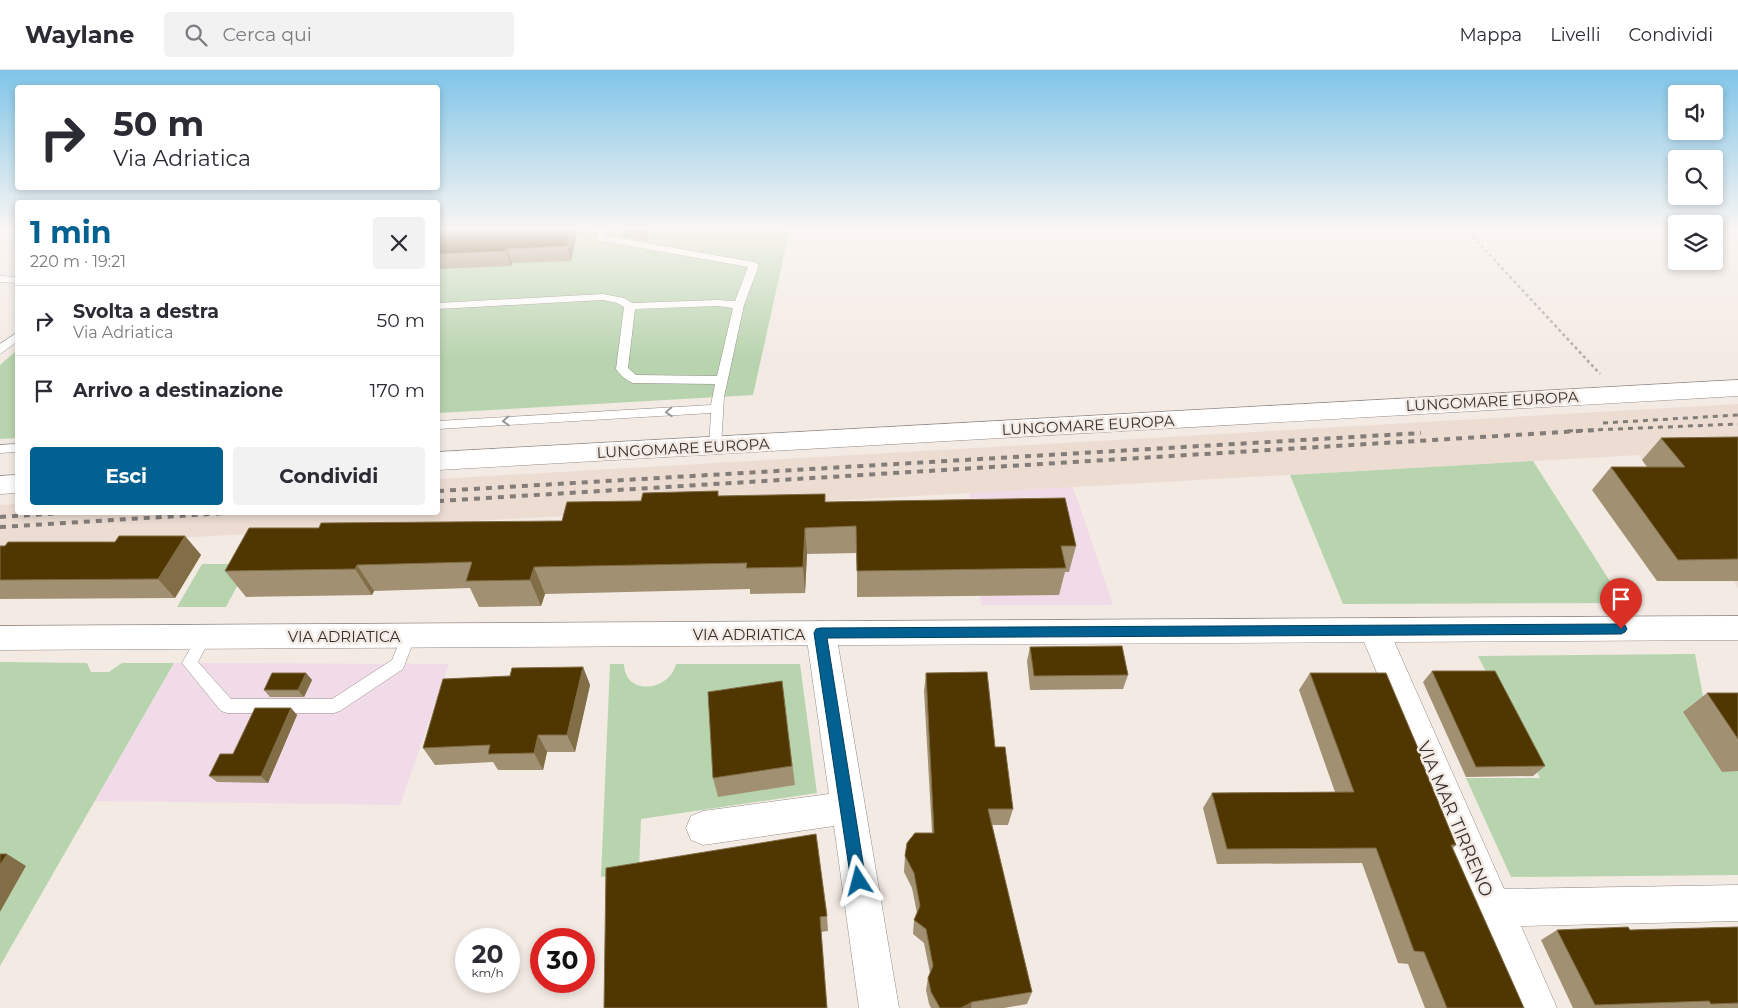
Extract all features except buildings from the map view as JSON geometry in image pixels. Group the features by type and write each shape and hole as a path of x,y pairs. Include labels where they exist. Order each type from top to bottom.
{"street":[{"name":"LUNGOMARE EUROPA","path":"440,461 716,447 1738,388"},
{"path":"0,485 15,484"},
{"name":"VIA ADRIATICA","path":"0,638 1738,628"},
{"name":"VIA MAR TIRRENO","path":"1374,630 1537,1008"},
{"path":"820,633 879,1008"},
{"path":"703,828 848,808"},
{"path":"1493,908 1738,903"}],"lane":[{"path":"716,447 717,409 722,380 738,305 751,272"},
{"path":"0,278 15,280"},
{"path":"440,306 602,297 620,300 630,306 717,303 738,305"},
{"path":"630,306 622,369 633,379 722,380"},
{"path":"0,350 15,338"},
{"path":"440,425 717,409"},
{"path":"0,449 15,448"},
{"path":"204,637 190,663 227,706 334,706 398,664 409,635"}],"path":[{"path":"1506,272 1619,394"}],"shaded area":[{"path":"1738,404 1738,588 1639,455 0,548 0,505 15,504 15,515 440,515 440,479"},
{"path":"1073,487 1113,605 981,605 969,493"},
{"path":"174,663 449,664 400,805 95,801"}],"green space":[{"path":"440,272 780,272 753,395 440,413"},
{"path":"15,352 15,438 0,439 0,365"},
{"path":"1533,461 1624,603 1343,604 1290,475"},
{"path":"202,564 249,564 226,607 177,607"},
{"path":"1695,654 1706,712 1738,771 1738,875 1511,877 1466,778 1540,778 1478,656"},
{"path":"0,662 87,663 91,672 109,672 122,663 174,663 0,966 0,912 26,866 0,866"},
{"path":"610,664 624,664 626,675 632,682 639,686 648,686 657,685 665,680 672,673 676,664 800,664 817,793 641,819 639,872 601,877"}],"railway":[{"path":"1603,423 1738,415"},
{"path":"1568,431 1738,424"},
{"path":"440,501 1596,430"},
{"path":"440,491 1421,433"},
{"path":"0,517 31,515"},
{"path":"0,527 194,515"}],"route":[{"path":"859,881 820,633 1621,629"}]}
